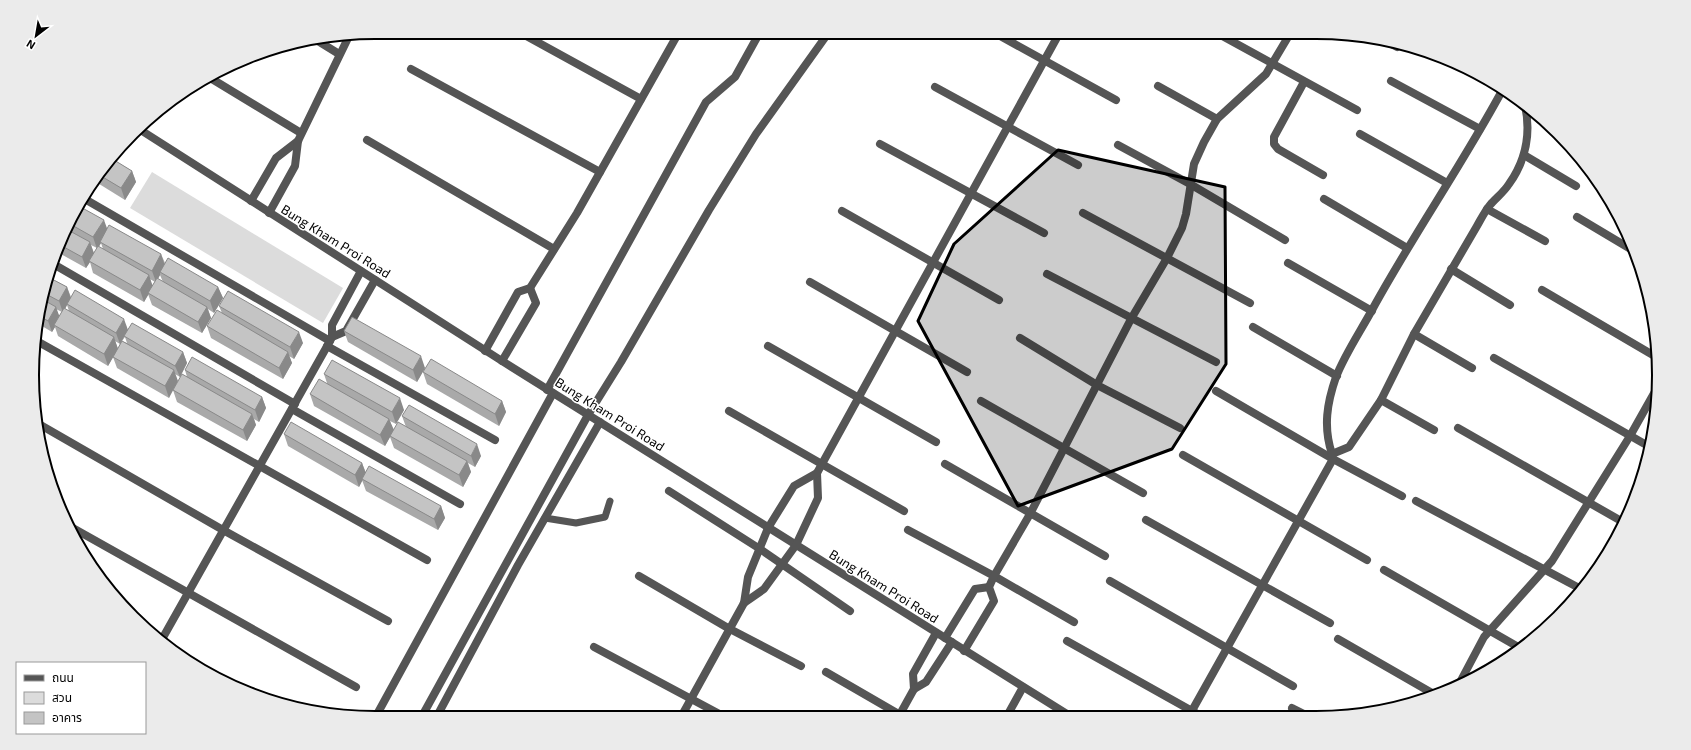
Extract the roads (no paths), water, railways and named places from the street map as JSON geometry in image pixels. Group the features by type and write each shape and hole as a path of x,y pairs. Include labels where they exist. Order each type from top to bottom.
{"street":[{"path":"533,39 641,99"},
{"path":"485,351 518,292 530,288 554,249 600,172 675,39"},
{"path":"378,711 706,102 735,77 756,39"},
{"path":"425,711 588,415 625,356 709,210 756,134 824,39"},
{"path":"1005,39 1116,100"},
{"path":"684,711 728,628 744,603 764,589 796,545 818,498 818,473 822,464 1056,39"},
{"path":"1228,39 1304,82 1358,110"},
{"path":"964,650 994,601 989,587 994,576 1030,514 1131,319 1167,258 1182,228 1186,214 1194,164 1204,142 1217,120 1259,81 1273,64 1287,39"},
{"path":"269,213 295,166 300,137 347,41"},
{"path":"321,43 340,54"},
{"path":"411,69 600,172"},
{"path":"214,80 300,137"},
{"path":"1391,81 1480,129"},
{"path":"1304,82 1274,137 1274,144 1278,149 1323,175"},
{"path":"1158,86 1217,120"},
{"path":"935,87 1078,165"},
{"path":"1332,456 1327,438 1327,415 1336,376 1407,248 1500,94"},
{"path":"1192,711 1332,456 1348,448 1381,400 1414,334 1487,209 1509,184 1517,171 1528,141 1529,122 1527,113"},
{"name":"Bung Kham Proi Road","path":"143,131 550,392 1062,711"},
{"path":"1360,134 1447,183"},
{"path":"251,201 276,158 300,137"},
{"path":"367,140 554,249"},
{"path":"880,144 1044,233"},
{"path":"1118,145 1190,184 1285,240"},
{"path":"1524,155 1576,186"},
{"path":"1324,199 1407,248"},
{"path":"88,201 495,440"},
{"path":"1487,209 1545,241"},
{"path":"842,211 999,300"},
{"path":"1084,213 1250,303"},
{"path":"1577,217 1626,246"},
{"path":"1288,263 1372,311"},
{"path":"57,266 460,504"},
{"path":"1452,269 1510,305"},
{"path":"163,636 330,342 332,326 362,271"},
{"path":"1047,274 1216,362"},
{"path":"330,342 346,330 375,280"},
{"path":"810,282 967,372"},
{"path":"502,361 536,303 530,288"},
{"path":"1542,290 1651,354"},
{"path":"1253,326 1336,376"},
{"path":"1414,334 1472,368"},
{"path":"1020,338 1097,385 1180,428"},
{"path":"41,343 427,560"},
{"path":"768,346 936,442"},
{"path":"1494,358 1645,444"},
{"path":"1216,391 1402,496"},
{"path":"1463,677 1484,637 1546,569 1630,436 1651,399"},
{"path":"1381,400 1434,430"},
{"path":"981,401 1143,493"},
{"path":"729,411 904,511"},
{"path":"440,711 518,565 600,422"},
{"path":"43,426 223,530 388,622"},
{"path":"1458,428 1619,520"},
{"path":"1183,455 1367,560"},
{"path":"945,464 1105,556"},
{"path":"744,603 748,577 768,528 794,486 818,473"},
{"path":"669,491 783,564 850,610"},
{"path":"1416,501 1577,587"},
{"path":"1146,520 1330,623"},
{"path":"908,530 994,576 1074,622"},
{"path":"77,531 356,687"},
{"path":"1384,570 1516,645"},
{"path":"639,576 728,628 801,666"},
{"path":"1110,581 1293,686"},
{"path":"914,689 926,682 975,589 989,587"},
{"path":"903,711 914,689 913,674 936,633"},
{"path":"1338,639 1429,691"},
{"path":"1067,641 1188,711"},
{"path":"594,647 713,711"},
{"path":"826,672 892,711"},
{"path":"1010,711 1023,687"},
{"path":"1292,708 1298,711"}],"lane":[{"path":"545,518 576,523 605,517 610,500"}]}
